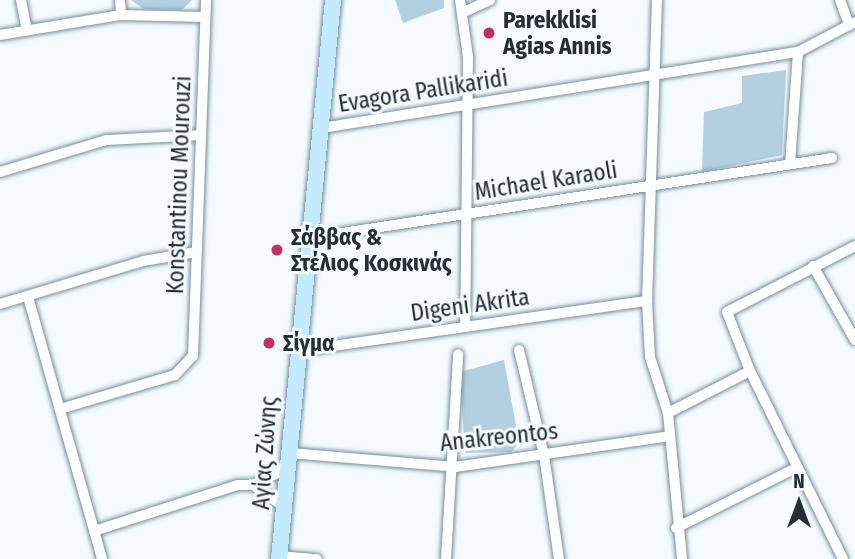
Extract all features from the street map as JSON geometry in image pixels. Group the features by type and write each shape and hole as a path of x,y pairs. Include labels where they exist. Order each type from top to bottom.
{"main road":[{"name":"Αγίας Ζώνης","path":"279,558 333,0"}],"street":[{"path":"21,0 27,30"},
{"path":"120,0 121,15"},
{"name":"Konstantinou Mourouzi","path":"60,409 184,369 196,341 206,0"},
{"path":"460,0 468,106 465,327"},
{"path":"462,13 490,0"},
{"path":"657,0 651,75 652,185 647,302 650,357 668,414 676,528 682,559"},
{"path":"840,0 852,23"},
{"path":"0,35 121,15 205,17"},
{"name":"Evagora Pallikaridi","path":"322,128 797,52 852,23"},
{"path":"790,164 797,52"},
{"path":"0,172 107,140 201,135"},
{"name":"Michael Karaoli","path":"309,239 832,158"},
{"path":"843,559 750,371 727,312 855,246"},
{"path":"0,304 143,261 197,252"},
{"path":"813,266 855,340"},
{"path":"28,297 102,559"},
{"name":"Digeni Akrita","path":"298,351 647,302"},
{"path":"519,350 544,455 559,559"},
{"path":"446,559 456,467 458,354"},
{"path":"668,414 750,371"},
{"name":"Anakreontos","path":"289,461 456,467 669,436"},
{"path":"94,531 238,485 253,485 289,461"},
{"path":"676,528 798,467"},
{"path":"253,485 285,507"},
{"path":"279,558 317,559"}],"shaded area":[{"path":"131,0 192,0 182,10 144,9"},
{"path":"395,0 444,0 444,8 403,23"},
{"path":"786,70 782,155 702,172 704,112 742,103 742,76"},
{"path":"504,360 519,443 511,452 465,453 460,372"}],"place":[{"name":"Parekklisi Agias Annis","path":"489,33"},
{"name":"Σάββας & Στέλιος Κοσκινάς","path":"277,250"},
{"name":"Σίγμα","path":"269,343"}]}
